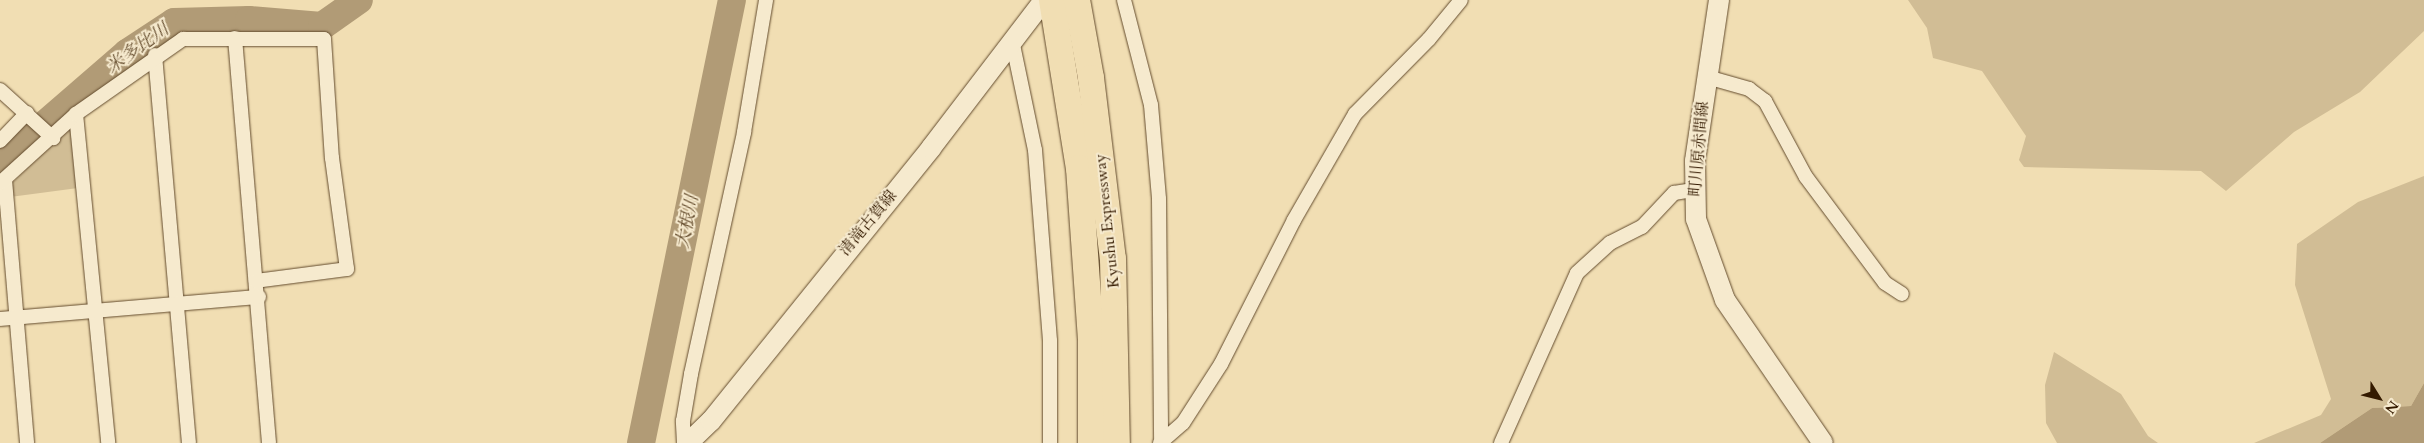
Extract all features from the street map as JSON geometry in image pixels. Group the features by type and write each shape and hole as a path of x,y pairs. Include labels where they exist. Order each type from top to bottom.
{"highway":[{"name":"Kyushu Expressway","path":"1056,1 1079,168 1091,338 1091,443"},
{"name":"Kyushu Expressway","path":"1056,1 1091,78 1113,259 1117,443"}],"main road":[{"name":"町川原赤間線","path":"1719,0 1707,77 1694,190 1696,219 1717,283 1754,346 1823,443"},
{"name":"清滝古賀線","path":"686,443 711,421 1012,40 1056,1"}],"street":[{"path":"686,443 683,421 691,374 744,132 766,0"},
{"path":"1124,0 1151,105 1159,199 1161,442"},
{"path":"1161,442 1183,423 1221,364 1294,220 1355,114 1429,39 1461,0"},
{"path":"235,38 256,281 259,297 268,443"},
{"path":"27,443 2,182 53,138 76,114 155,55 183,39 324,39 332,158 347,269 256,281"},
{"path":"1012,40 1035,150 1050,341 1050,443"},
{"path":"155,55 189,443"},
{"path":"1707,77 1749,89 1765,100 1806,177 1885,283 1902,294"},
{"path":"0,90 53,138"},
{"path":"0,141 27,113"},
{"path":"76,114 97,311 108,443"},
{"path":"1501,443 1577,273 1610,243 1642,227 1674,193 1694,190"},
{"path":"0,319 259,297"}],"shaded area":[{"path":"1908,0 2424,0 2424,31 2360,92 2294,132 2226,191 2201,171 2024,167 2019,160 2026,136 1982,71 1933,58 1927,28"},
{"path":"70,127 78,188 10,197 10,185"},
{"path":"2424,176 2424,383 2411,406 2372,408 2320,443 2254,443 2321,415 2331,399 2295,285 2297,244 2358,202"},
{"path":"2054,352 2121,394 2148,436 2158,443 2057,443 2046,423 2045,385"},
{"path":"2424,383 2424,443 2320,443 2372,408 2411,406"}],"waterway":[{"name":"米多比川","path":"0,163 127,53 174,22 249,20 322,26 359,0"},
{"name":"大根川","path":"641,443 732,0"}]}
